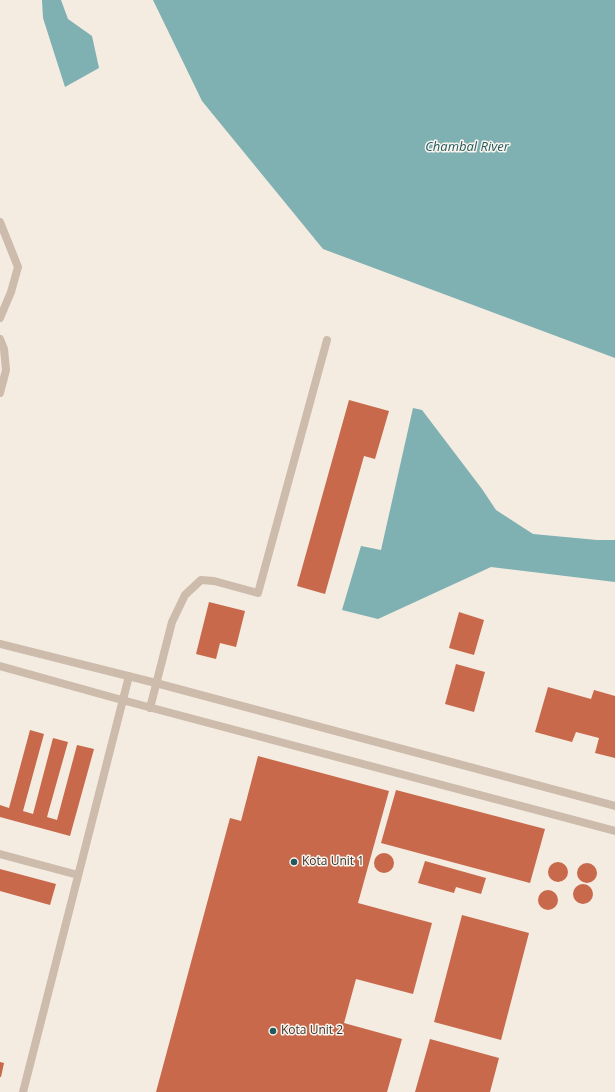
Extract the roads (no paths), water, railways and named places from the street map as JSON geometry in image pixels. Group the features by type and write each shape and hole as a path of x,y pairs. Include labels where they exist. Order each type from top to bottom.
{"lane":[{"path":"0,222 18,267 11,292 0,318"},
{"path":"0,339 4,349 6,370 0,393"},
{"path":"150,708 172,622 185,595 202,580 214,581 258,593 327,340"},
{"path":"0,644 128,676 615,806"},
{"path":"0,666 150,708 615,831"},
{"path":"23,1092 128,676"},
{"path":"0,854 78,875"}],"water":[{"path":"42,0 61,0 68,19 92,36 99,68 65,87 43,18"},
{"name":"Chambal River","path":"153,0 615,0 615,358 323,249 202,101"},
{"path":"413,408 422,410 482,489 496,510 533,534 597,540 615,540 615,582 491,567 378,619 342,610 361,546 381,550"}],"place":[{"name":"Kota Unit 1","path":"294,862"},
{"name":"Kota Unit 2","path":"273,1031"}]}
